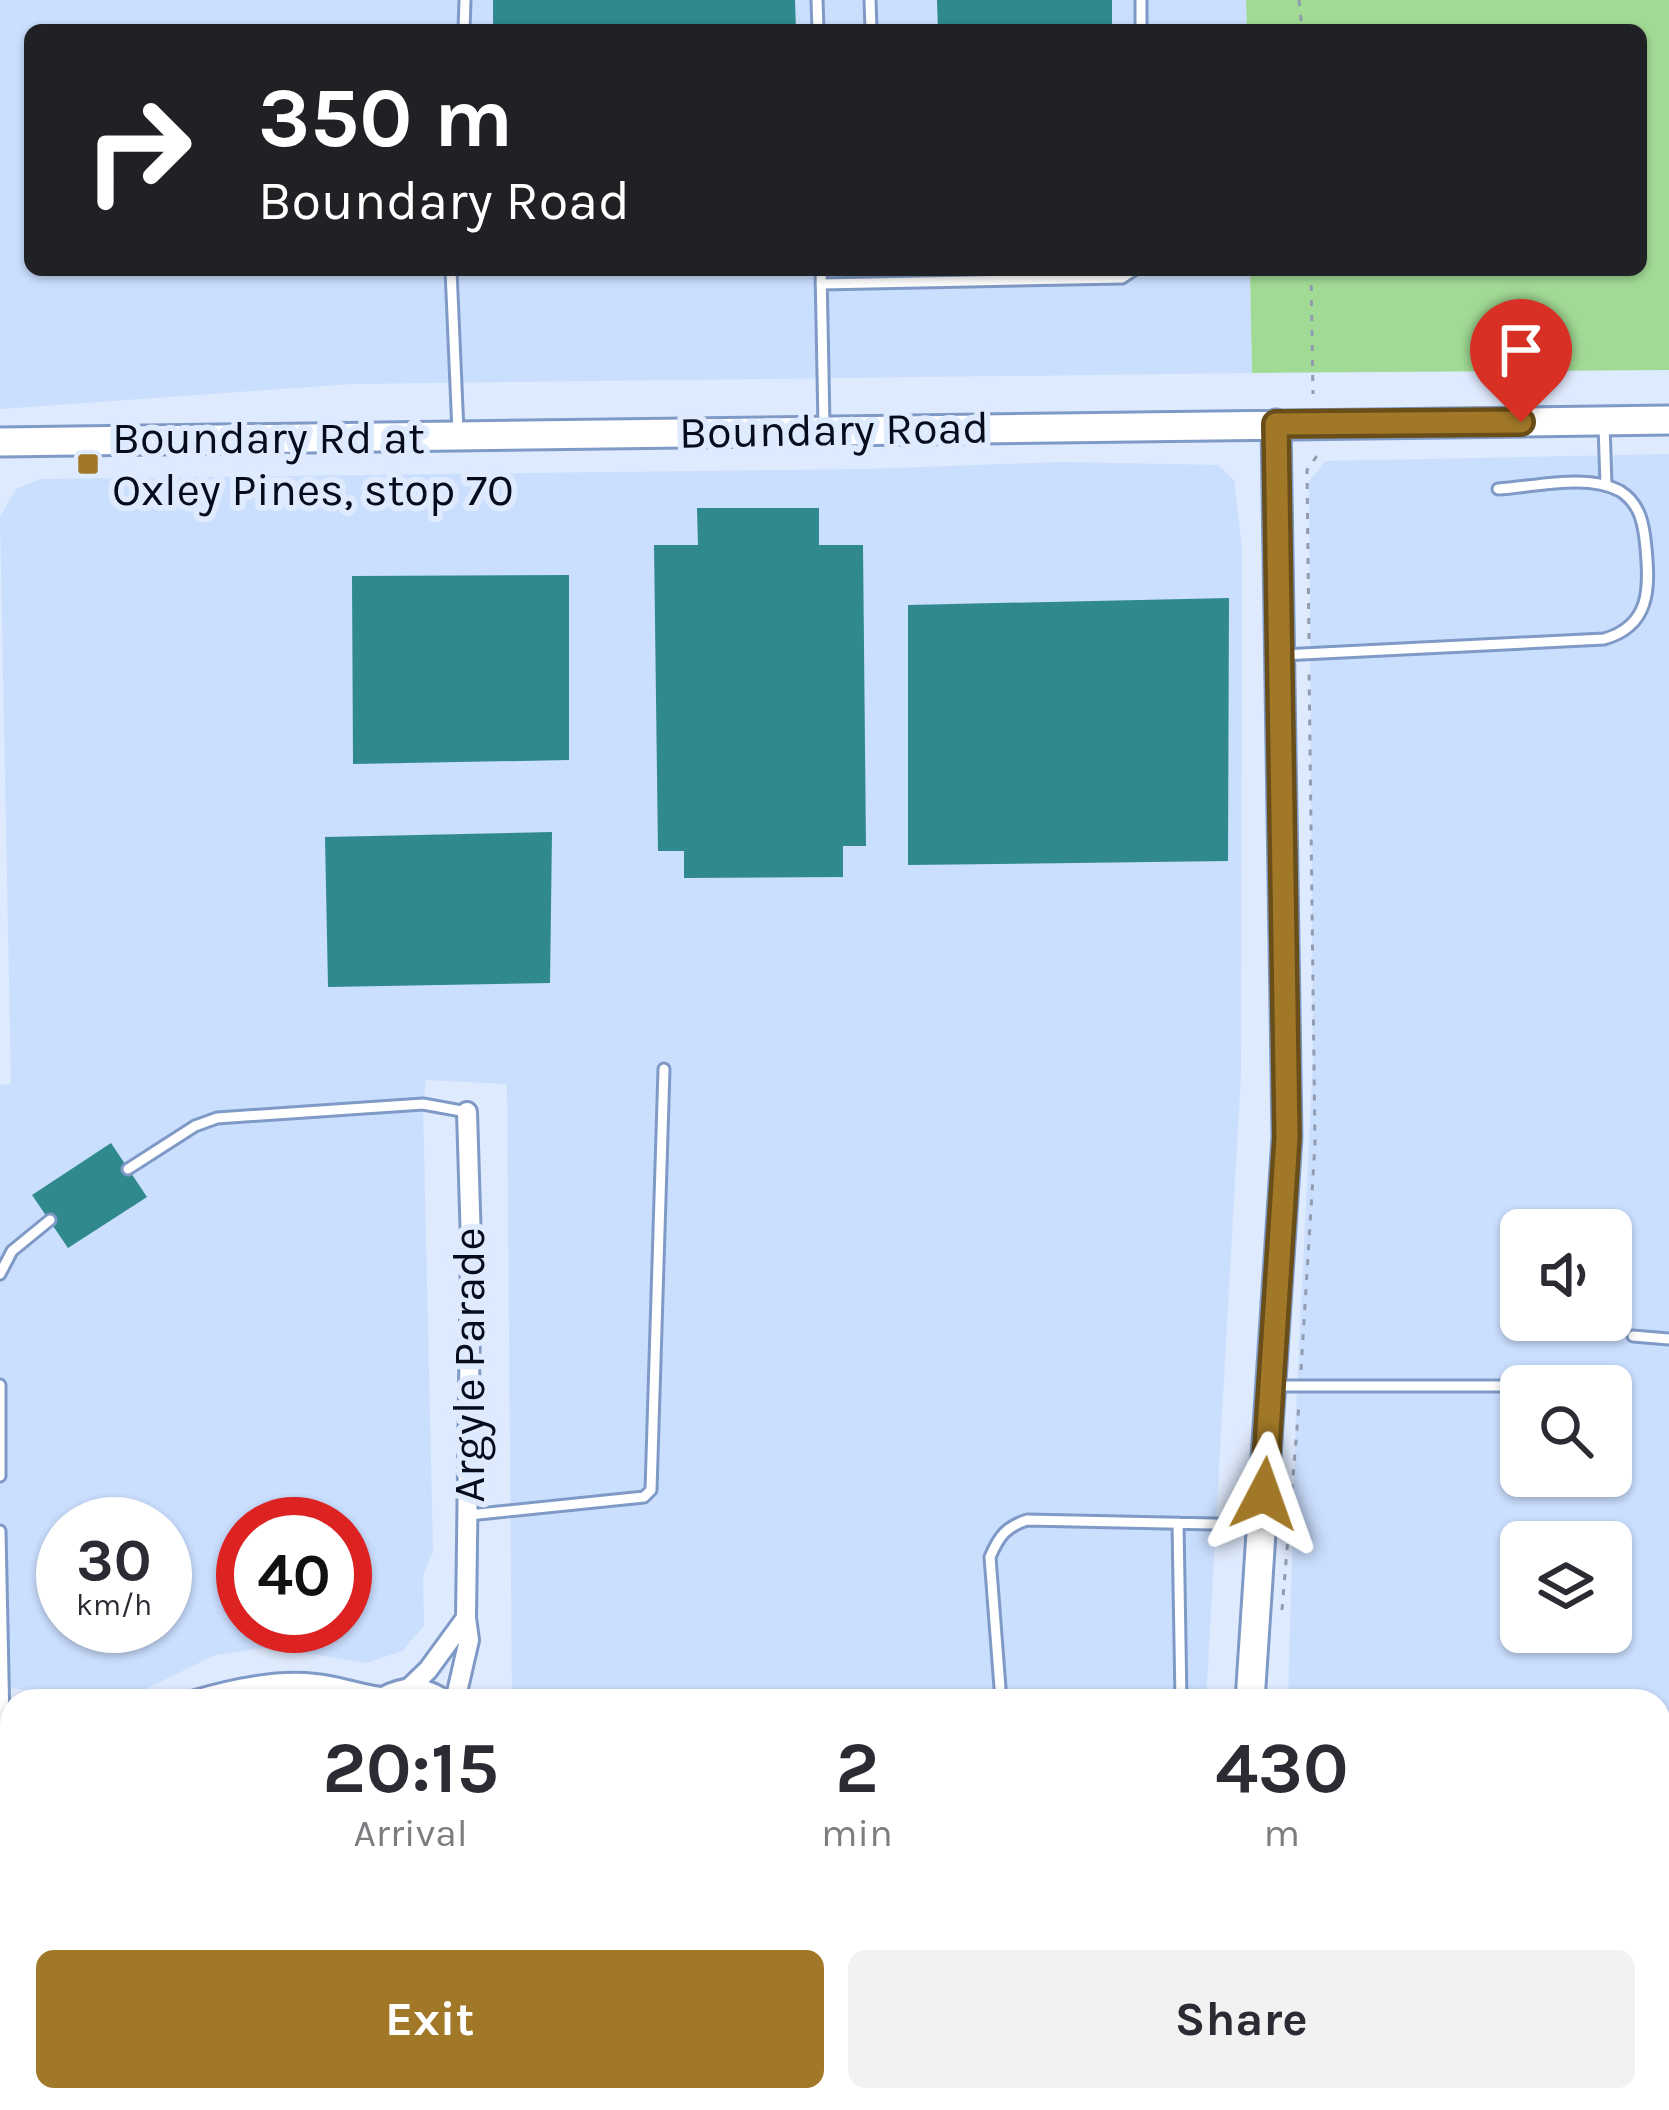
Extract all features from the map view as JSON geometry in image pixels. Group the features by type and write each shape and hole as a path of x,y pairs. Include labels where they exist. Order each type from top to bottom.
{"street":[{"name":"Boundary Road","path":"0,442 1669,420"},
{"path":"1251,1689 1287,1137 1276,424"},
{"name":"Argyle Parade","path":"457,1689 469,1640 467,1112"},
{"path":"403,1689 428,1670 466,1618"},
{"path":"238,1689 315,1684 333,1689"},
{"path":"280,1686 288,1689"}],"lane":[{"path":"451,276 458,436"},
{"path":"821,276 824,431"},
{"path":"821,284 891,276 1125,276"},
{"path":"1604,421 1606,485"},
{"path":"1277,656 1604,639 1633,626 1650,587 1644,523 1624,494 1606,485 1585,483 1498,489"},
{"path":"469,1515 644,1498 651,1490 664,1069"},
{"path":"128,1168 195,1126 217,1118 404,1105 467,1112"},
{"path":"0,1274 12,1251 50,1220"},
{"path":"1633,1336 1669,1339"},
{"path":"0,1385 0,1476"},
{"path":"1270,1386 1500,1385"},
{"path":"1000,1689 990,1557 1009,1526 1027,1520 1259,1525"},
{"path":"1178,1523 1181,1689"},
{"path":"0,1531 5,1689"}],"path":[{"path":"1311,276 1313,394"},
{"path":"1280,1620 1292,1522 1315,1144 1306,470 1324,447"}],"shaded area":[{"path":"0,0 1246,0 1247,24 24,24 24,276 1250,276 1252,373 352,384 0,409"},
{"path":"1669,454 1669,1689 1288,1689 1313,1060 1309,481 1326,461"},
{"path":"1062,462 1218,465 1234,480 1242,548 1241,1074 1207,1689 512,1689 507,1084 426,1080 433,1551 423,1575 424,1626 402,1651 366,1663 305,1653 372,1653 372,1497 216,1497 216,1653 228,1653 146,1689 0,1687 0,1085 11,1084 0,517 16,489 41,479 868,469"}],"green space":[{"path":"1246,0 1669,0 1669,370 1252,373 1250,276 1647,276 1647,24 1247,24"}],"building":[{"path":"493,0 795,0 796,24 493,24"},
{"path":"937,0 1112,0 1112,24 938,24"},
{"path":"697,508 819,508 819,545 863,545 866,846 843,846 843,877 684,878 684,851 658,851 654,545 698,545"},
{"path":"569,575 569,760 353,764 352,576"},
{"path":"1229,598 1228,861 908,865 908,605"},
{"path":"552,832 550,983 328,987 325,837"},
{"path":"111,1143 147,1197 68,1248 32,1195"}],"place":[{"name":"Boundary Rd at Oxley Pines, stop 70","path":"88,464"}],"route":[{"path":"1264,1494 1287,1137 1276,424 1521,422"}]}
